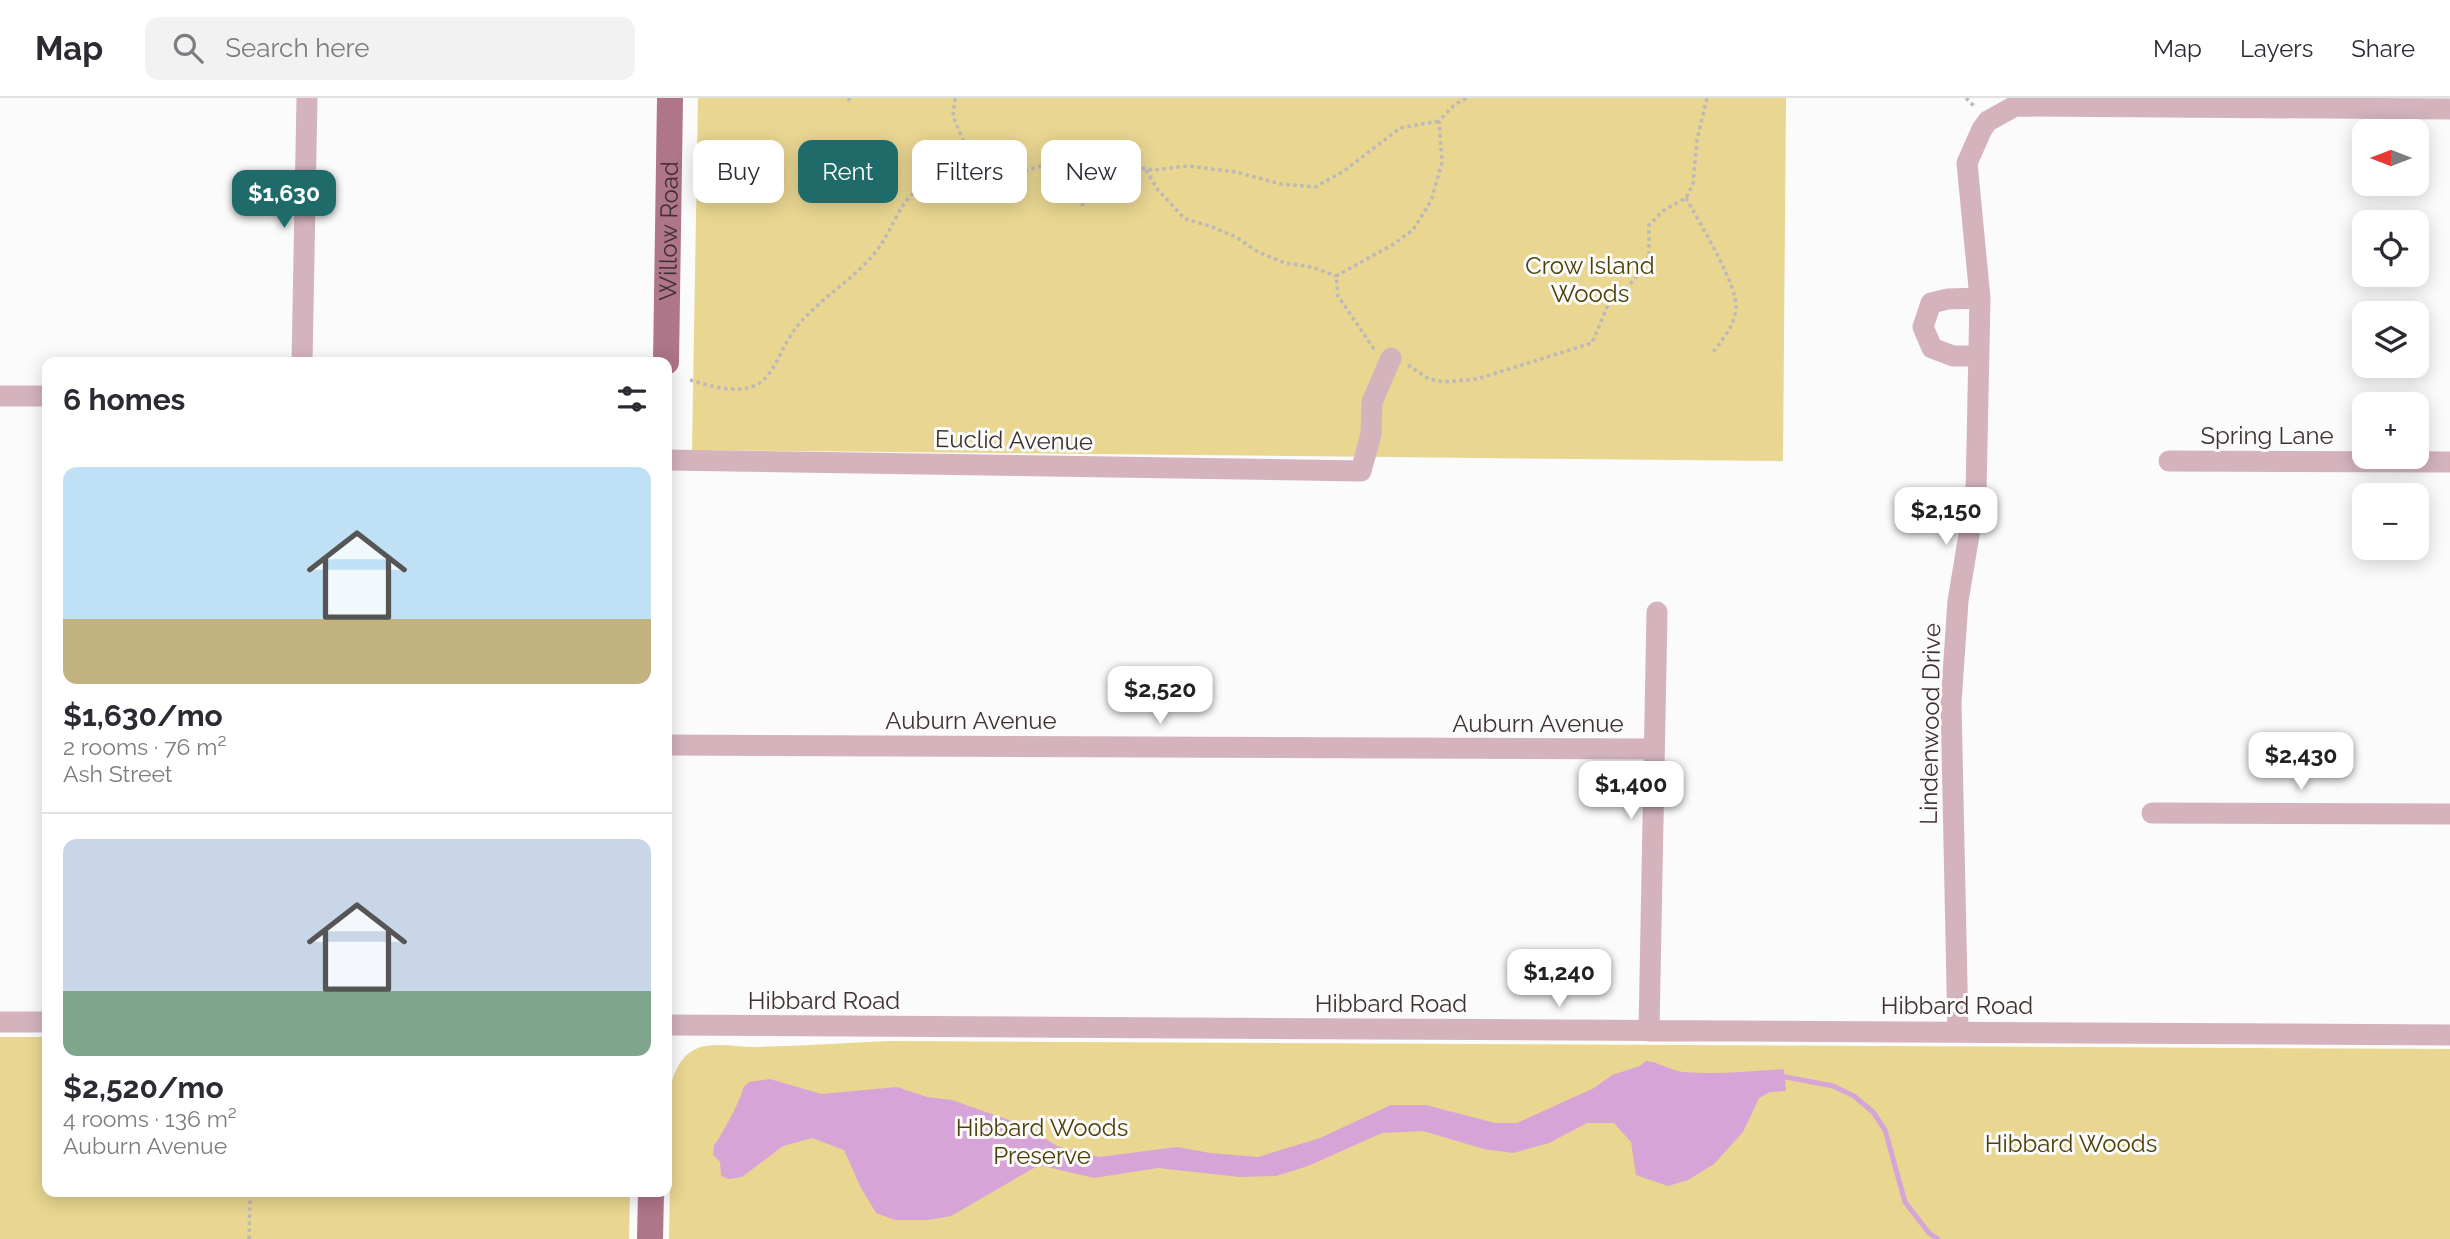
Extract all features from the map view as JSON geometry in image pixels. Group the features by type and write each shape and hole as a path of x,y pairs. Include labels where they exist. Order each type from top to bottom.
{"main road":[{"name":"Willow Road","path":"666,357 670,98"},
{"path":"650,1239 651,1197"}],"street":[{"path":"302,357 307,98"},
{"name":"Lindenwood Drive","path":"1958,1031 1951,704 1958,601 1976,493 1980,298 1967,163 1982,129 1988,121 2015,106 2450,109"},
{"path":"1979,356 1953,356 1932,348 1923,327 1931,303 1948,299 1980,298"},
{"name":"Euclid Avenue","path":"672,460 1361,471 1371,434 1372,402 1391,358"},
{"path":"0,396 42,396"},
{"name":"Spring Lane","path":"2169,461 2450,462"},
{"path":"1649,1031 1657,612"},
{"name":"Auburn Avenue","path":"672,745 1653,749"},
{"path":"2152,813 2450,814"},
{"path":"0,1022 42,1022"},
{"name":"Hibbard Road","path":"672,1025 2450,1035"}],"path":[{"path":"955,98 953,117 961,139"},
{"path":"1141,168 1153,170 1188,166 1236,172 1281,184 1315,187 1344,171 1400,128 1439,121 1454,105 1467,98"},
{"path":"1336,276 1338,296 1378,354 1402,361 1429,379 1444,382 1476,379 1592,342 1608,305 1634,280 1649,256 1649,225 1664,209 1686,198 1693,184 1707,98"},
{"path":"1146,169 1158,190 1185,219 1236,237 1258,252 1285,263 1312,267 1336,276 1392,245 1413,230 1431,201 1442,162 1439,121"},
{"path":"690,380 736,390 755,386 769,374 793,331 878,250 902,207 912,195"},
{"path":"1686,198 1726,271 1737,307 1729,331 1713,352"},
{"path":"249,1239 250,1200"}],"green space":[{"name":"Crow Island Woods","path":"698,98 1786,98 1783,461 692,450 696,203 784,203 784,140 697,140"},
{"path":"0,1037 42,1037 42,1197 630,1197 629,1239 0,1239"},
{"name":"Hibbard Woods","path":"890,1041 2450,1049 2450,1239 669,1239 670,1197 672,1197 672,1081 678,1066 689,1053 698,1048 711,1045 753,1047"}],"shaded area":[{"path":"1646,1061 1678,1071 1696,1073 1784,1069 1786,1091 1770,1092 1759,1098 1743,1132 1714,1164 1688,1180 1668,1186 1636,1175 1631,1142 1614,1123 1587,1123 1549,1143 1513,1153 1484,1149 1423,1131 1382,1133 1308,1166 1276,1176 1240,1177 1158,1168 1094,1178 1039,1165 951,1216 928,1220 895,1220 876,1213 844,1150 812,1138 783,1146 742,1177 729,1179 721,1176 720,1162 713,1155 714,1145 721,1136 743,1088 749,1082 770,1079 821,1094 897,1087 927,1097 952,1100 1023,1125 1057,1146 1099,1157 1177,1147 1258,1157 1320,1138 1391,1105 1426,1105 1495,1123 1517,1123 1594,1088 1612,1075 1640,1066"}],"waterway":[{"path":"1779,1078 1833,1086 1854,1096 1873,1112 1885,1130 1905,1202 1929,1233 1938,1239"}],"park label":[{"name":"Hibbard Woods Preserve","path":"1042,1141"}]}
